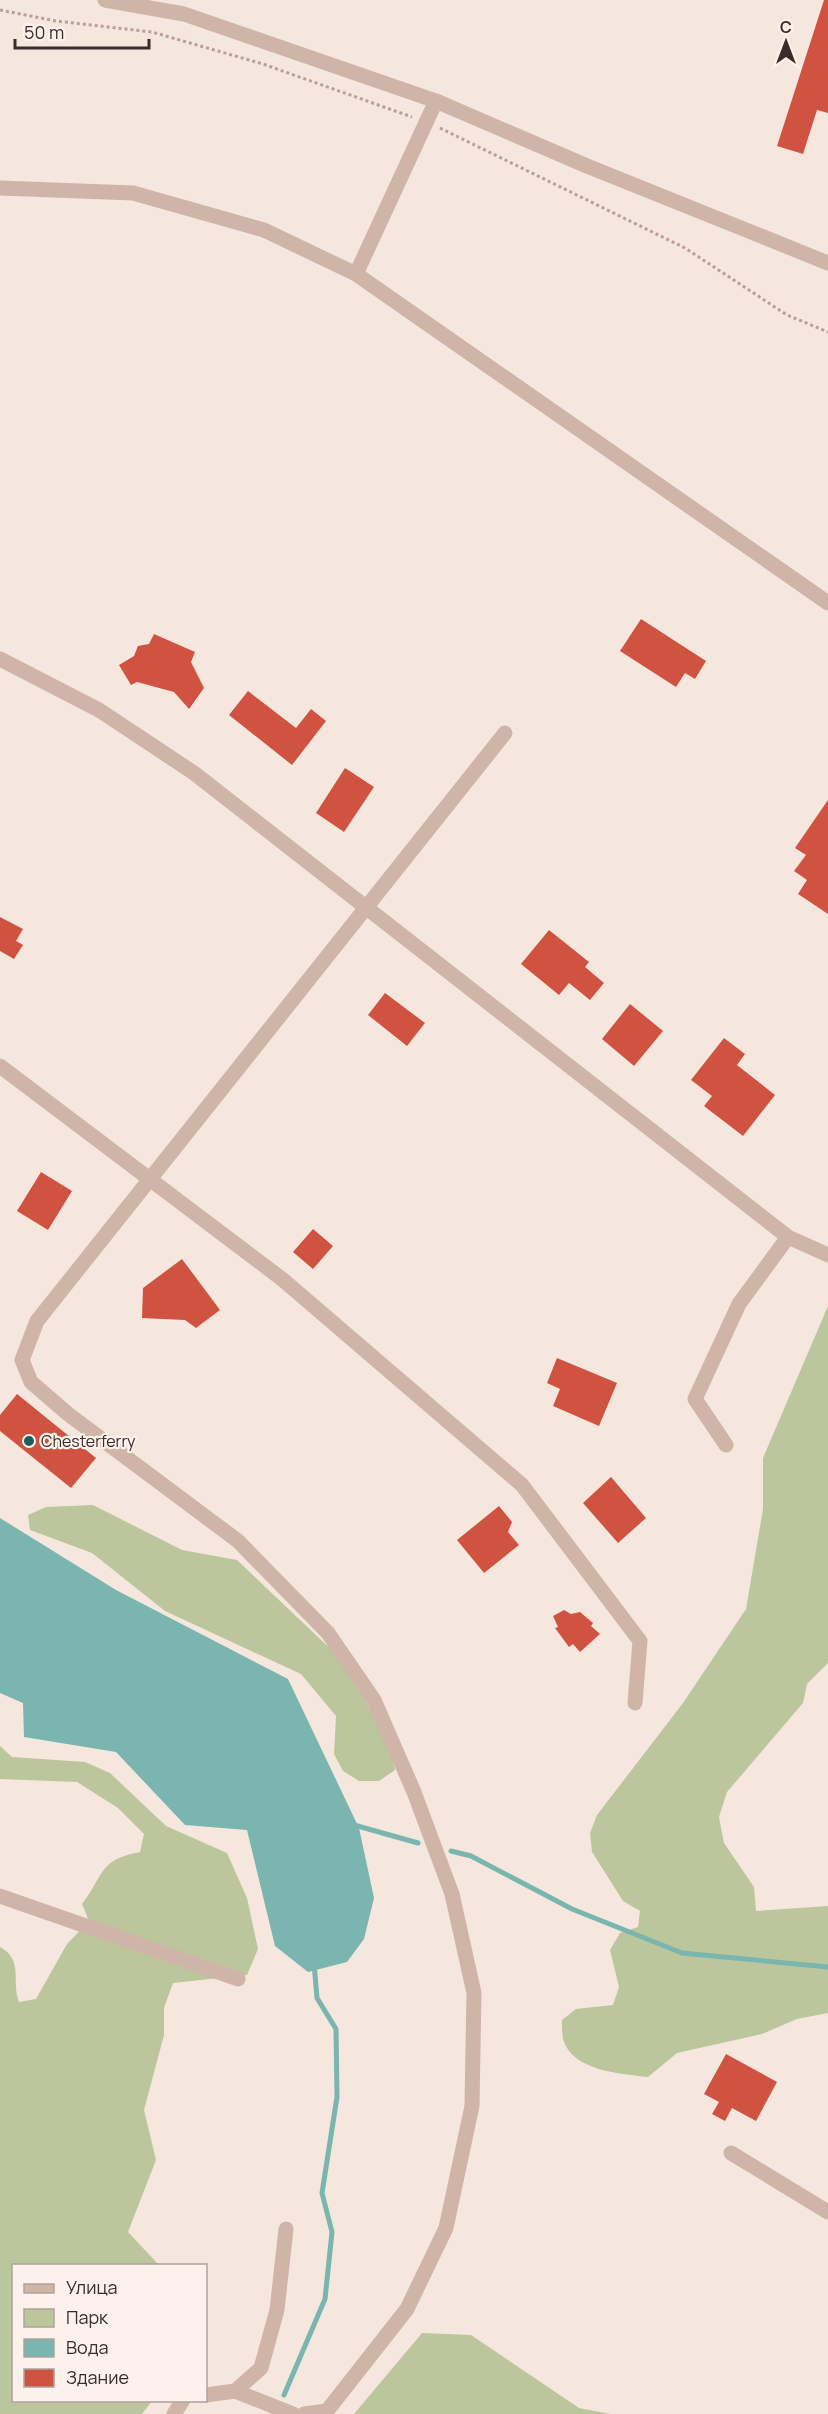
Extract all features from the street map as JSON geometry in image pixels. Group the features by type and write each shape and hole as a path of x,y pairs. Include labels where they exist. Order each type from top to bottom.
{"street":[{"path":"105,0 184,14 436,101 587,166 828,263"},
{"path":"356,274 436,101"},
{"path":"0,188 133,193 264,230 356,274 828,603"},
{"path":"0,659 99,710 194,772 788,1237 828,1255"},
{"path":"304,2414 327,2411 407,2309 446,2228 472,2106 474,1993 452,1894 414,1792 374,1700 328,1633 238,1541 68,1414 31,1382 22,1360 37,1321 505,733"},
{"path":"0,1066 282,1279 522,1485 640,1641 635,1703"},
{"path":"726,1445 695,1399 739,1304 788,1237"},
{"path":"0,1896 238,1979"},
{"path":"732,2153 828,2212"},
{"path":"235,2391 261,2368 278,2310 286,2229"},
{"path":"207,2395 235,2391 293,2414"}],"green space":[{"path":"828,1306 828,1663 807,1684 803,1703 727,1792 719,1817 724,1843 754,1887 756,1911 828,1906 828,2013 797,2019 762,2034 677,2053 648,2077 599,2069 576,2058 568,2050 563,2039 562,2020 576,2009 613,2005 619,1987 610,1950 620,1933 638,1927 640,1911 623,1901 592,1852 590,1833 597,1815 683,1703 746,1609 763,1509 763,1458"},
{"path":"93,1505 182,1550 237,1560 338,1656 388,1737 395,1770 379,1781 359,1781 343,1771 334,1754 336,1716 301,1674 165,1611 92,1553 30,1530 28,1515 46,1507"},
{"path":"0,1746 12,1757 85,1762 110,1773 166,1826 227,1853 247,1898 258,1949 247,1975 173,1983 164,2008 164,2035 144,2110 156,2160 128,2232 158,2264 12,2264 12,2402 151,2402 142,2414 0,2414 0,1947 12,1958 19,2002 36,1999 67,1944 89,1921 82,1904 99,1876 116,1859 140,1852 144,1834 118,1808 77,1782 0,1779"},
{"path":"422,2333 471,2335 579,2408 610,2414 354,2414"}],"water":[{"path":"0,1518 116,1590 288,1679 359,1828 374,1898 364,1939 347,1962 308,1972 275,1946 247,1830 185,1825 116,1752 24,1737 23,1703 0,1693"}],"building":[{"path":"824,0 828,0 828,113 817,110 803,154 777,146"},
{"path":"641,619 706,661 695,679 685,673 676,687 620,651"},
{"path":"154,634 195,652 191,662 204,688 189,709 174,692 137,682 131,685 119,665 134,656 138,646 149,644"},
{"path":"248,691 296,728 311,709 326,721 292,765 229,715"},
{"path":"345,768 374,787 344,832 316,813"},
{"path":"828,800 828,914 798,894 807,880 794,871 806,855 795,848"},
{"path":"0,917 23,929 16,941 23,945 14,959 0,951"},
{"path":"549,930 589,962 585,967 604,983 590,1000 569,983 559,995 521,964"},
{"path":"385,993 425,1023 407,1046 368,1015"},
{"path":"630,1004 663,1031 634,1066 602,1039"},
{"path":"724,1038 745,1054 737,1065 775,1095 743,1136 704,1106 712,1096 691,1080"},
{"path":"41,1172 72,1191 48,1230 17,1211"},
{"path":"313,1229 333,1246 313,1269 293,1252"},
{"path":"182,1259 220,1310 196,1328 185,1320 142,1318 143,1288"},
{"path":"557,1358 617,1383 599,1426 553,1406 560,1389 547,1383"},
{"path":"17,1394 96,1458 71,1488 0,1431 0,1415"},
{"path":"611,1477 646,1518 618,1543 583,1503"},
{"path":"499,1506 512,1522 508,1532 519,1545 484,1573 457,1540"},
{"path":"564,1610 571,1614 580,1612 593,1623 591,1626 600,1634 580,1652 573,1644 569,1647 555,1628 558,1627 553,1616"},
{"path":"726,2054 777,2082 756,2121 732,2108 725,2121 712,2114 719,2102 704,2094"}],"waterway":[{"path":"354,1825 418,1843"},
{"path":"451,1851 471,1856 572,1909 682,1953 828,1967"},
{"path":"284,2395 325,2299 332,2232 322,2193 337,2097 336,2029 317,1998 314,1963"}],"place":[{"name":"Chesterferry","path":"29,1441"}]}
